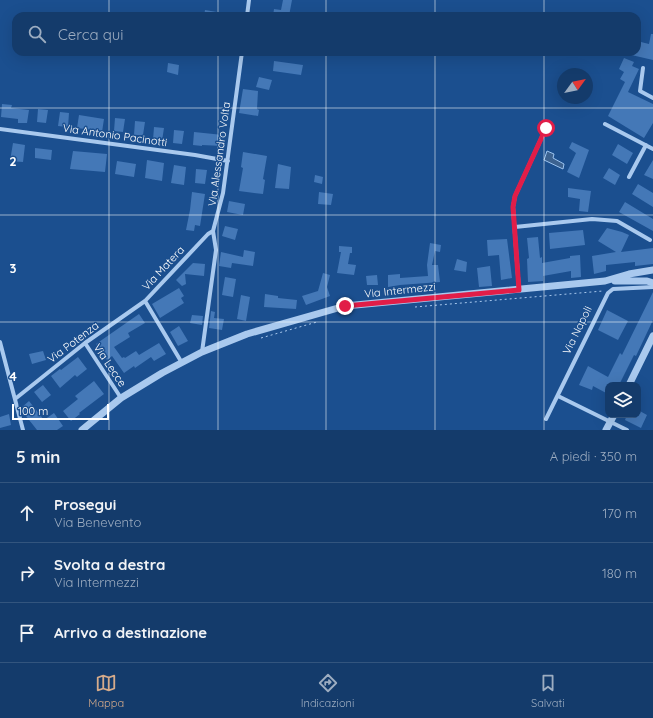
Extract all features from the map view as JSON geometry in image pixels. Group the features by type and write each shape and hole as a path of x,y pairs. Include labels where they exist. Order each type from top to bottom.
{"street":[{"path":"248,12 249,0"},
{"name":"Via Alessandro Volta","path":"202,352 216,250 213,231 224,193 241,56"},
{"path":"643,68 640,91 653,98"},
{"path":"605,124 653,149"},
{"path":"519,290 513,207 515,196 546,128"},
{"name":"Via Antonio Pacinotti","path":"0,129 195,155 228,161"},
{"path":"629,177 646,146"},
{"path":"515,227 592,219 617,221 650,240"},
{"name":"Via Matera","path":"182,363 145,301 208,234 213,231"},
{"name":"Via Intermezzi","path":"82,430 121,398 162,373 202,352 247,334 345,306 605,281 629,274 653,270"},
{"path":"605,281 647,281 653,283"},
{"path":"613,289 653,287"},
{"name":"Via Napoli","path":"546,419 608,293 613,289"},
{"name":"Via Potenza","path":"14,399 85,343 145,301"},
{"path":"630,382 653,336"},
{"path":"0,342 23,430"},
{"name":"Via Lecce","path":"85,343 121,398"},
{"path":"558,396 605,415"},
{"path":"606,430 612,418 627,430"}],"path":[{"path":"412,307 529,298 613,289"},
{"path":"257,339 320,321"}],"water":[{"path":"547,151 554,154 553,158 564,164 563,169 544,160"}],"building":[{"path":"283,0 292,0 290,12 274,12 274,9 281,10"},
{"path":"205,10 217,12 205,12"},
{"path":"651,34 653,34 653,60 636,56 641,56 641,42 649,44"},
{"path":"624,58 634,62 632,66 639,69 628,92 653,104 653,123 644,138 608,116 625,82 620,79 624,72 619,69"},
{"path":"274,61 303,65 301,75 273,71"},
{"path":"168,63 179,65 178,75 167,72"},
{"path":"259,77 272,80 269,90 256,87"},
{"path":"243,89 258,91 258,116 239,113"},
{"path":"2,104 12,105 11,108 29,110 27,123 18,123 18,119 1,117"},
{"path":"38,109 48,110 46,123 37,122"},
{"path":"60,112 69,113 68,127 58,126"},
{"path":"79,115 104,119 102,132 77,128"},
{"path":"115,118 125,119 123,132 114,131"},
{"path":"135,121 145,122 143,135 134,135"},
{"path":"154,127 164,128 162,141 153,140"},
{"path":"174,130 184,131 182,144 173,143"},
{"path":"194,132 223,135 222,146 193,145"},
{"path":"572,142 589,150 579,178 567,172 576,153 569,148"},
{"path":"13,143 25,145 23,162 10,161"},
{"path":"618,144 633,153 627,164 612,155"},
{"path":"35,148 52,150 51,160 35,158"},
{"path":"73,151 107,154 105,172 70,169"},
{"path":"243,152 267,156 263,179 265,180 263,194 239,191 243,168 241,167"},
{"path":"147,160 164,163 162,181 145,178"},
{"path":"653,160 653,179 644,175"},
{"path":"117,161 136,164 134,177 115,174"},
{"path":"278,164 291,167 289,189 275,188"},
{"path":"174,165 186,167 184,185 171,183"},
{"path":"609,168 620,175 615,185 603,178"},
{"path":"196,169 207,170 205,184 195,183"},
{"path":"315,175 323,177 322,184 314,182"},
{"path":"638,184 653,193 653,207 632,194"},
{"path":"568,188 591,191 588,212 579,211 580,199 568,197"},
{"path":"192,192 205,194 200,226 195,225 194,231 186,230"},
{"path":"319,192 333,194 331,205 318,204"},
{"path":"229,201 245,204 243,215 227,212"},
{"path":"625,202 653,219 653,231 619,212"},
{"path":"225,226 238,229 235,240 222,236"},
{"path":"607,228 629,235 621,252 653,248 653,264 635,266 635,262 606,265 606,271 594,274 592,256 616,252 598,241"},
{"path":"583,230 585,245 550,249 549,233"},
{"path":"538,237 540,258 542,257 542,263 580,255 581,277 571,278 571,271 543,276 543,281 528,282 527,259 529,258 527,238"},
{"path":"507,239 512,278 501,280 499,255 488,256 487,240"},
{"path":"430,243 441,245 440,252 435,251 432,265 438,265 440,282 388,287 388,275 400,274 400,278 428,276 427,265"},
{"path":"339,246 352,247 352,253 350,253 348,264 356,265 354,275 337,273 341,252 339,252"},
{"path":"244,250 255,252 253,266 232,263 231,268 219,266 221,252 243,257"},
{"path":"457,259 467,262 466,272 454,270"},
{"path":"193,263 205,264 204,276 185,274 186,284 182,286 176,280"},
{"path":"490,266 492,286 479,287 477,268"},
{"path":"323,273 330,275 327,287 330,296 306,305 302,296 318,291"},
{"path":"377,275 378,285 367,285 366,276"},
{"path":"225,277 236,279 233,297 222,295"},
{"path":"179,288 184,296 181,298 184,303 160,318 152,304"},
{"path":"653,292 653,320 636,356 634,355 620,382 605,382 605,392 593,386 592,390 579,385 588,366 608,377 620,353 622,355"},
{"path":"265,294 278,296 278,298 297,300 296,309 264,307"},
{"path":"241,295 250,297 246,321 237,319"},
{"path":"607,310 628,321 618,340 598,330"},
{"path":"211,311 215,312 214,318 224,319 222,330 209,328"},
{"path":"139,314 145,323 128,333 130,337 114,347 122,358 125,358 136,351 139,355 159,343 166,354 154,361 151,357 135,368 134,366 124,373 112,356 107,360 96,344"},
{"path":"192,315 203,316 202,325 190,323"},
{"path":"179,326 188,341 178,346 170,332"},
{"path":"43,351 46,360 32,364 29,354"},
{"path":"78,357 87,369 77,377 75,375 60,388 51,376"},
{"path":"94,381 104,394 71,421 63,411 78,399 75,396"},
{"path":"43,385 51,395 42,402 34,392"},
{"path":"29,401 44,420 54,413 63,426 57,430 37,430 21,408"},
{"path":"641,412 647,415 641,428 625,420 626,418 641,418"},
{"path":"9,414 11,425 0,428 0,417"}],"route":[{"path":"345,306 519,290 513,207 515,196 546,128"}]}
